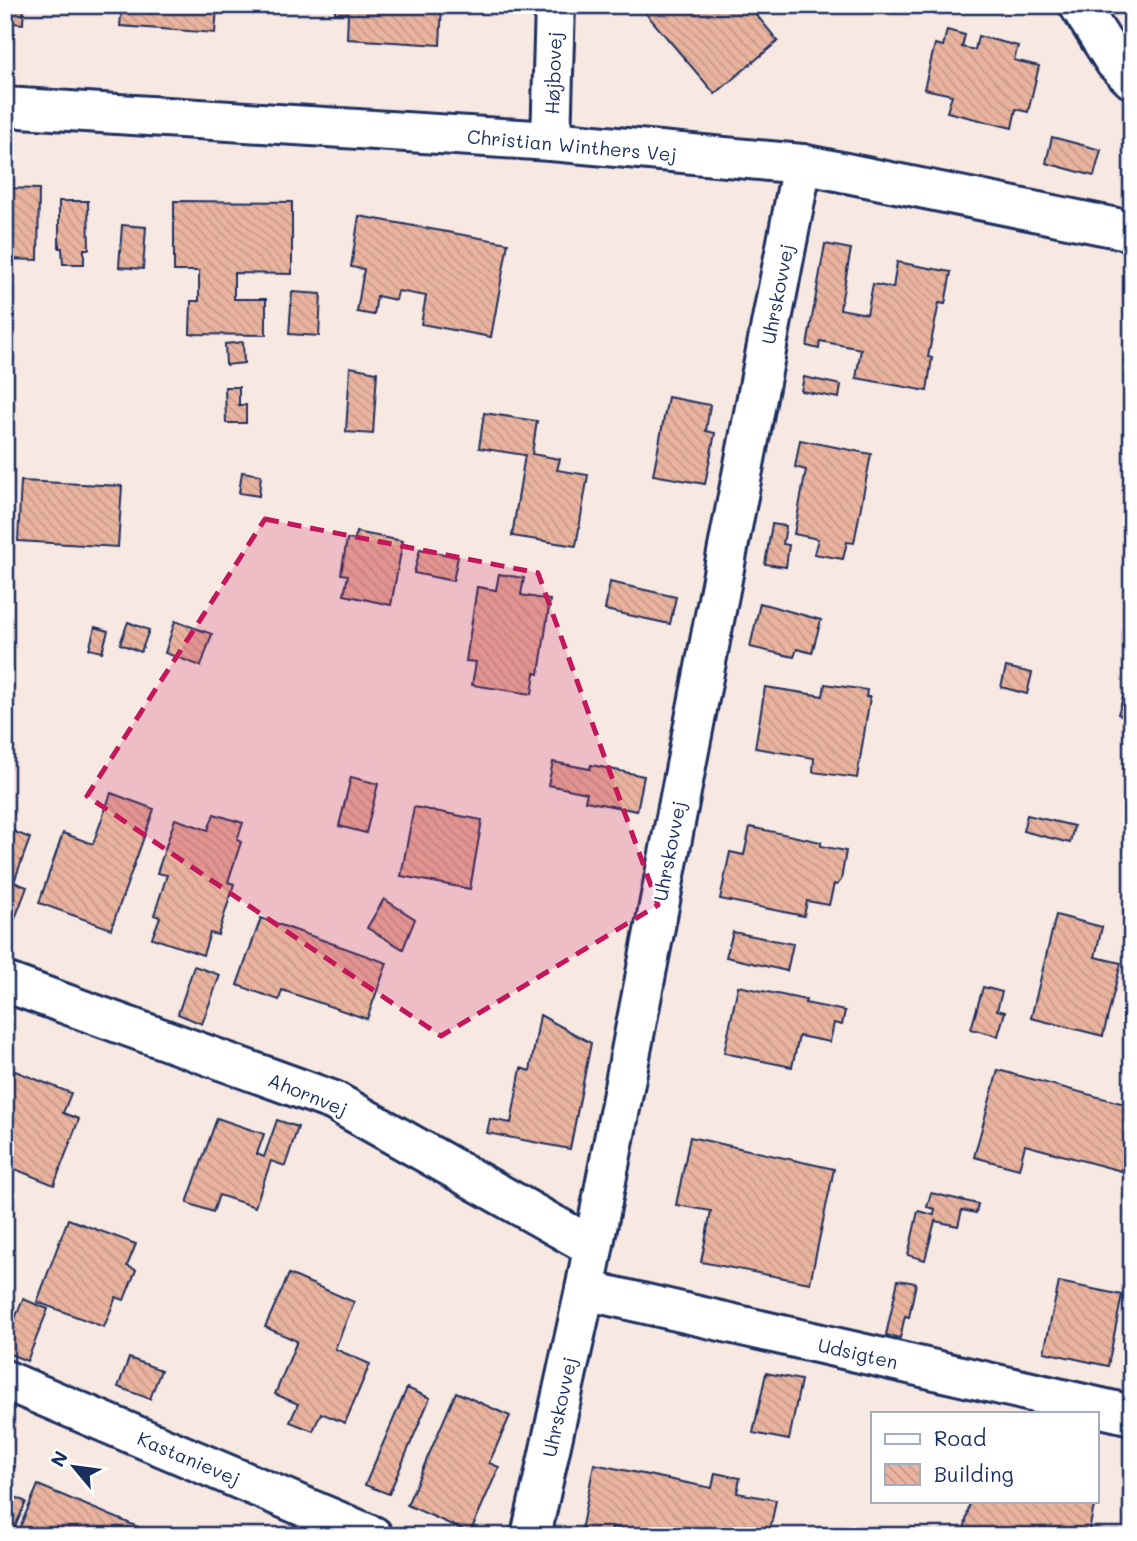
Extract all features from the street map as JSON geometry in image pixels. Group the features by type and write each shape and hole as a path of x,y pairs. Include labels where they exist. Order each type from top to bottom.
{"street":[{"name":"Højbovej","path":"551,141 555,5"},
{"path":"1079,5 1115,62 1132,79"},
{"name":"Christian Winthers Vej","path":"5,107 551,141 802,164 1132,231"},
{"name":"Uhrskovvej","path":"531,1536 585,1290 802,164"},
{"name":"Ahornvej","path":"5,982 334,1101 593,1247"},
{"name":"Udsigten","path":"585,1290 1132,1415"},
{"name":"Kastanievej","path":"5,1380 373,1536"}],"highlighted area":[{"path":"265,519 538,573 658,905 441,1036 87,796"}],"building":[{"path":"5,5 24,5 23,24 5,22"},
{"path":"122,5 240,5 240,9 217,8 215,33 120,26"},
{"path":"335,5 442,5 440,45 347,39 348,13 335,13"},
{"path":"647,5 761,5 754,12 778,41 715,94 642,9"},
{"path":"947,30 965,35 962,47 975,50 978,36 1018,46 1014,60 1039,66 1028,112 1016,109 1012,128 947,112 952,95 924,89 935,44 943,46"},
{"path":"1052,137 1101,150 1094,176 1046,163"},
{"path":"5,188 39,189 38,260 5,259"},
{"path":"59,201 88,201 89,249 84,249 84,264 63,264 62,248 59,248"},
{"path":"174,201 292,202 292,274 234,273 234,299 266,299 266,335 190,334 191,301 199,301 199,271 174,271"},
{"path":"359,216 508,243 491,337 421,324 426,296 398,291 396,300 377,296 374,315 357,312 364,269 351,267"},
{"path":"122,225 146,227 143,269 119,267"},
{"path":"825,244 851,249 840,309 867,314 873,284 893,288 897,262 951,272 945,304 939,303 928,357 932,358 927,391 856,378 861,349 820,341 819,349 807,346"},
{"path":"292,292 321,294 319,336 289,334"},
{"path":"243,342 244,363 226,365 225,344"},
{"path":"350,367 377,372 373,434 346,432"},
{"path":"804,377 841,385 839,398 801,391"},
{"path":"225,387 239,387 239,405 246,405 246,423 226,423"},
{"path":"668,397 710,405 706,431 715,433 705,484 653,475"},
{"path":"484,413 537,421 532,454 560,459 557,470 588,475 576,546 512,536 525,455 479,448"},
{"path":"800,440 871,454 854,543 847,542 843,559 814,554 818,539 794,534 806,470 795,467"},
{"path":"242,472 261,475 259,496 239,493"},
{"path":"21,481 122,486 118,547 18,541"},
{"path":"772,524 786,526 783,544 789,545 786,567 765,564"},
{"path":"356,532 403,541 391,605 344,595 348,575 341,574 347,539 355,540"},
{"path":"420,549 458,557 453,581 414,573"},
{"path":"499,574 524,578 521,595 550,600 539,674 535,673 532,694 472,685 476,662 466,661 477,587 496,590"},
{"path":"610,582 676,597 670,624 605,610"},
{"path":"760,603 821,620 812,653 797,649 794,657 750,647"},
{"path":"175,621 212,634 201,666 165,653"},
{"path":"128,622 149,630 141,652 120,644"},
{"path":"95,627 108,631 102,652 89,649"},
{"path":"1006,667 1032,673 1027,694 1001,687"},
{"path":"825,684 867,690 866,697 870,697 857,778 813,772 814,758 755,748 765,687 823,696"},
{"path":"1125,691 1132,693 1132,718 1118,714"},
{"path":"553,762 590,769 591,765 644,776 637,811 585,801 587,793 548,785"},
{"path":"351,777 378,784 366,833 339,826"},
{"path":"111,793 154,809 111,929 39,903 63,833 93,844"},
{"path":"414,807 482,820 470,889 401,876"},
{"path":"214,814 243,823 237,840 241,842 228,882 234,884 218,935 210,933 203,955 152,938 160,917 154,915 167,875 157,873 175,819 208,830"},
{"path":"1027,815 1074,826 1070,843 1023,831"},
{"path":"750,827 821,842 821,846 846,851 841,880 837,885 834,884 829,905 807,901 804,916 720,899 730,852 744,855"},
{"path":"5,828 30,838 14,882 27,887 5,945"},
{"path":"384,899 415,919 403,949 367,928"},
{"path":"1056,915 1102,927 1095,957 1121,963 1103,1036 1031,1018"},
{"path":"261,918 387,963 367,1019 282,990 279,1000 237,985"},
{"path":"733,932 793,944 787,971 726,957"},
{"path":"194,966 220,975 202,1024 178,1014"},
{"path":"738,986 845,1011 842,1025 834,1023 830,1042 799,1036 792,1067 724,1053"},
{"path":"983,987 1002,992 997,1010 1005,1012 998,1036 971,1029"},
{"path":"540,1015 591,1043 570,1149 487,1133 490,1119 511,1123 521,1068 530,1071"},
{"path":"998,1070 1132,1106 1132,1132 1121,1171 1025,1145 1019,1169 974,1157"},
{"path":"15,1071 71,1093 63,1113 79,1119 54,1185 5,1165 5,1095"},
{"path":"217,1118 264,1134 257,1154 264,1157 277,1120 298,1127 285,1166 271,1161 255,1207 219,1195 213,1212 187,1203"},
{"path":"690,1137 834,1169 810,1283 701,1262 711,1211 676,1205"},
{"path":"931,1193 978,1204 976,1213 962,1210 958,1226 935,1221 925,1260 908,1255 918,1211 934,1215 935,1209 927,1207"},
{"path":"68,1219 136,1244 127,1266 136,1270 124,1300 116,1297 104,1327 37,1302"},
{"path":"289,1274 354,1302 335,1349 370,1364 345,1423 321,1413 313,1431 290,1422 298,1404 275,1394 297,1341 265,1327"},
{"path":"898,1280 916,1283 909,1317 905,1316 900,1338 886,1335"},
{"path":"1059,1282 1122,1295 1108,1366 1044,1352"},
{"path":"23,1299 48,1309 27,1361 5,1352 5,1343"},
{"path":"129,1358 161,1370 150,1399 118,1387"},
{"path":"766,1373 801,1380 789,1440 753,1433"},
{"path":"407,1388 430,1398 389,1494 365,1485"},
{"path":"456,1392 510,1416 489,1463 499,1467 470,1533 407,1505"},
{"path":"5,1462 15,1466 5,1489"},
{"path":"594,1464 712,1488 715,1473 740,1478 737,1493 776,1500 769,1536 636,1536 637,1532 612,1527 610,1536 580,1536"},
{"path":"38,1485 143,1529 140,1536 16,1536"},
{"path":"5,1492 26,1502 11,1536 5,1536"},
{"path":"970,1502 1095,1502 1088,1536 963,1536"}]}
